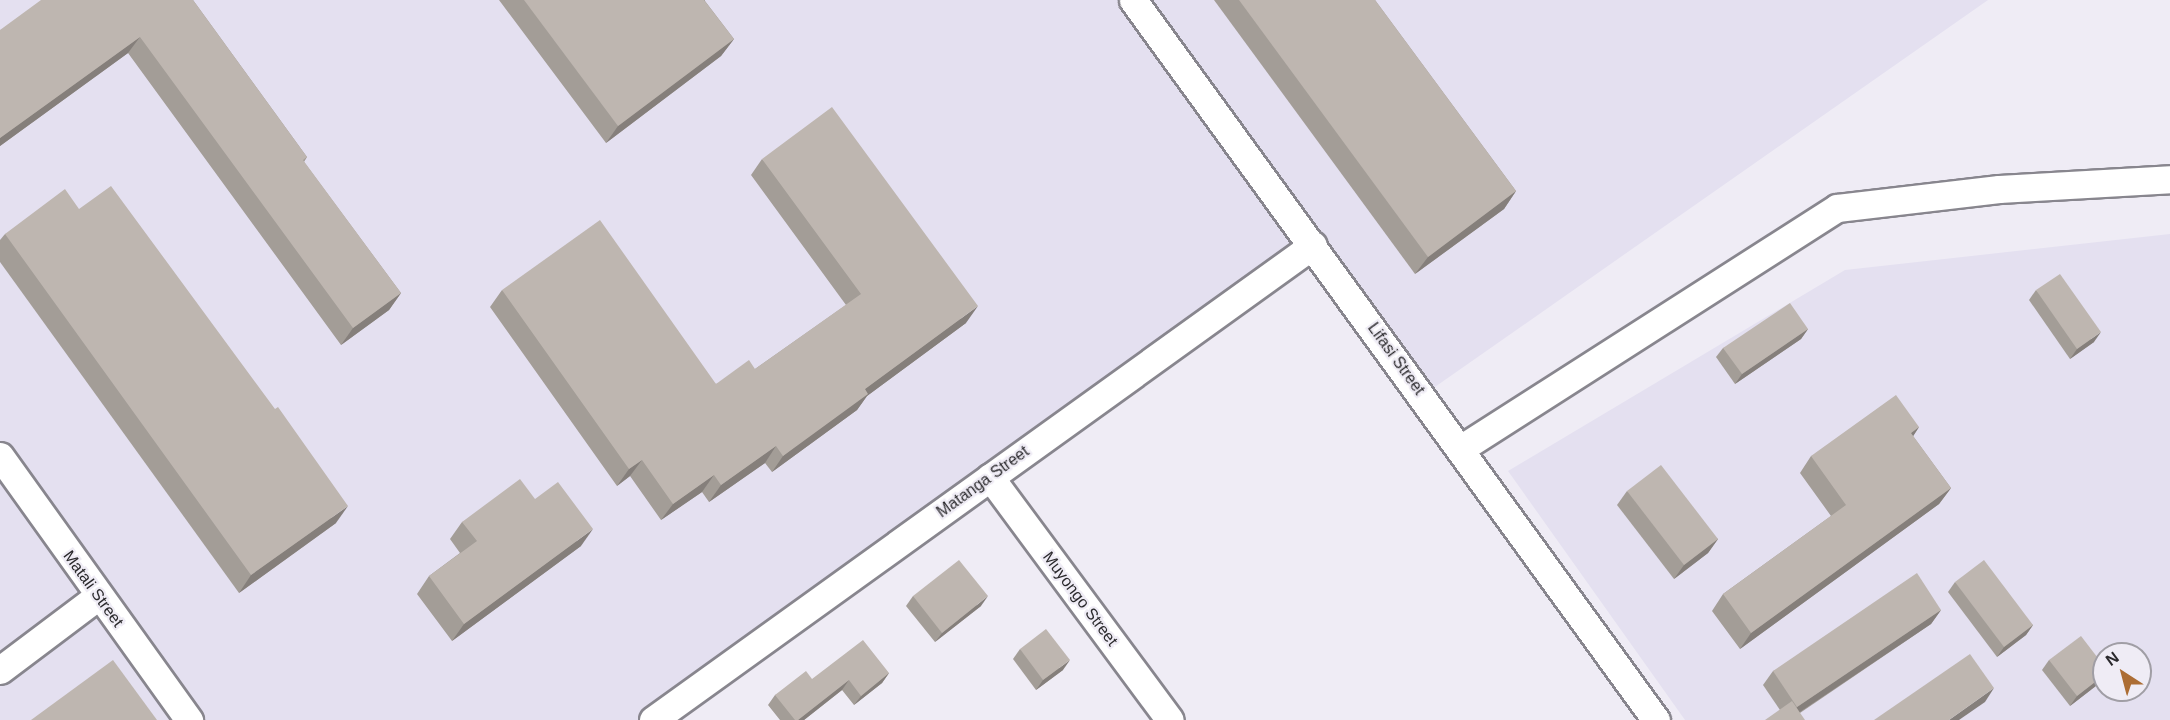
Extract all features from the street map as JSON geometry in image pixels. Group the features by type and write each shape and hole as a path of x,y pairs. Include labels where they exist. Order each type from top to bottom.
{"street":[{"name":"Lifasi Street","path":"1133,0 1656,720"},
{"path":"1461,450 1837,208 1999,189 2170,179"},
{"name":"Matanga Street","path":"653,720 682,712 990,477 1312,245"},
{"name":"Matali Street","path":"0,456 97,597 189,720"},
{"name":"Muyongo Street","path":"990,477 1170,720"},
{"path":"0,670 97,597"}],"shaded area":[{"path":"0,0 1988,0 1422,396 1313,245 653,720 0,720"},
{"path":"2170,234 2170,720 1685,720 1508,471 1845,270"}],"building":[{"path":"41,0 193,0 307,157 303,160 401,293 353,328 140,37 0,138 0,30"},
{"path":"524,0 704,0 734,39 618,126"},
{"path":"1239,0 1375,0 1516,191 1428,257"},
{"path":"832,107 978,306 865,389 868,394 783,456 776,446 721,485 714,475 673,504 642,460 629,469 502,290 600,220 716,384 749,360 755,369 861,294 762,159"},
{"path":"111,186 275,409 278,407 348,506 251,575 5,234 65,189 79,209"},
{"path":"2060,274 2101,332 2077,349 2036,290"},
{"path":"1790,303 1808,329 1742,374 1723,348"},
{"path":"1896,395 1919,427 1911,433 1951,488 1751,633 1723,594 1846,505 1811,456"},
{"path":"1661,465 1718,539 1684,565 1627,491"},
{"path":"520,479 535,499 558,482 593,529 464,624 429,576 477,541 462,522"},
{"path":"959,560 988,596 942,633 913,596"},
{"path":"1984,560 2033,625 2004,647 1955,582"},
{"path":"1917,573 1941,610 1797,707 1773,671"},
{"path":"1046,629 1070,660 1043,680 1020,649"},
{"path":"2081,636 2092,650 2092,684 2077,696 2049,660"},
{"path":"863,640 889,673 861,696 849,680 795,720 775,695 806,671 812,679"},
{"path":"1970,654 1994,688 1949,720 1874,720"},
{"path":"113,660 157,720 31,720"},
{"path":"1792,701 1805,720 1765,720"}]}
